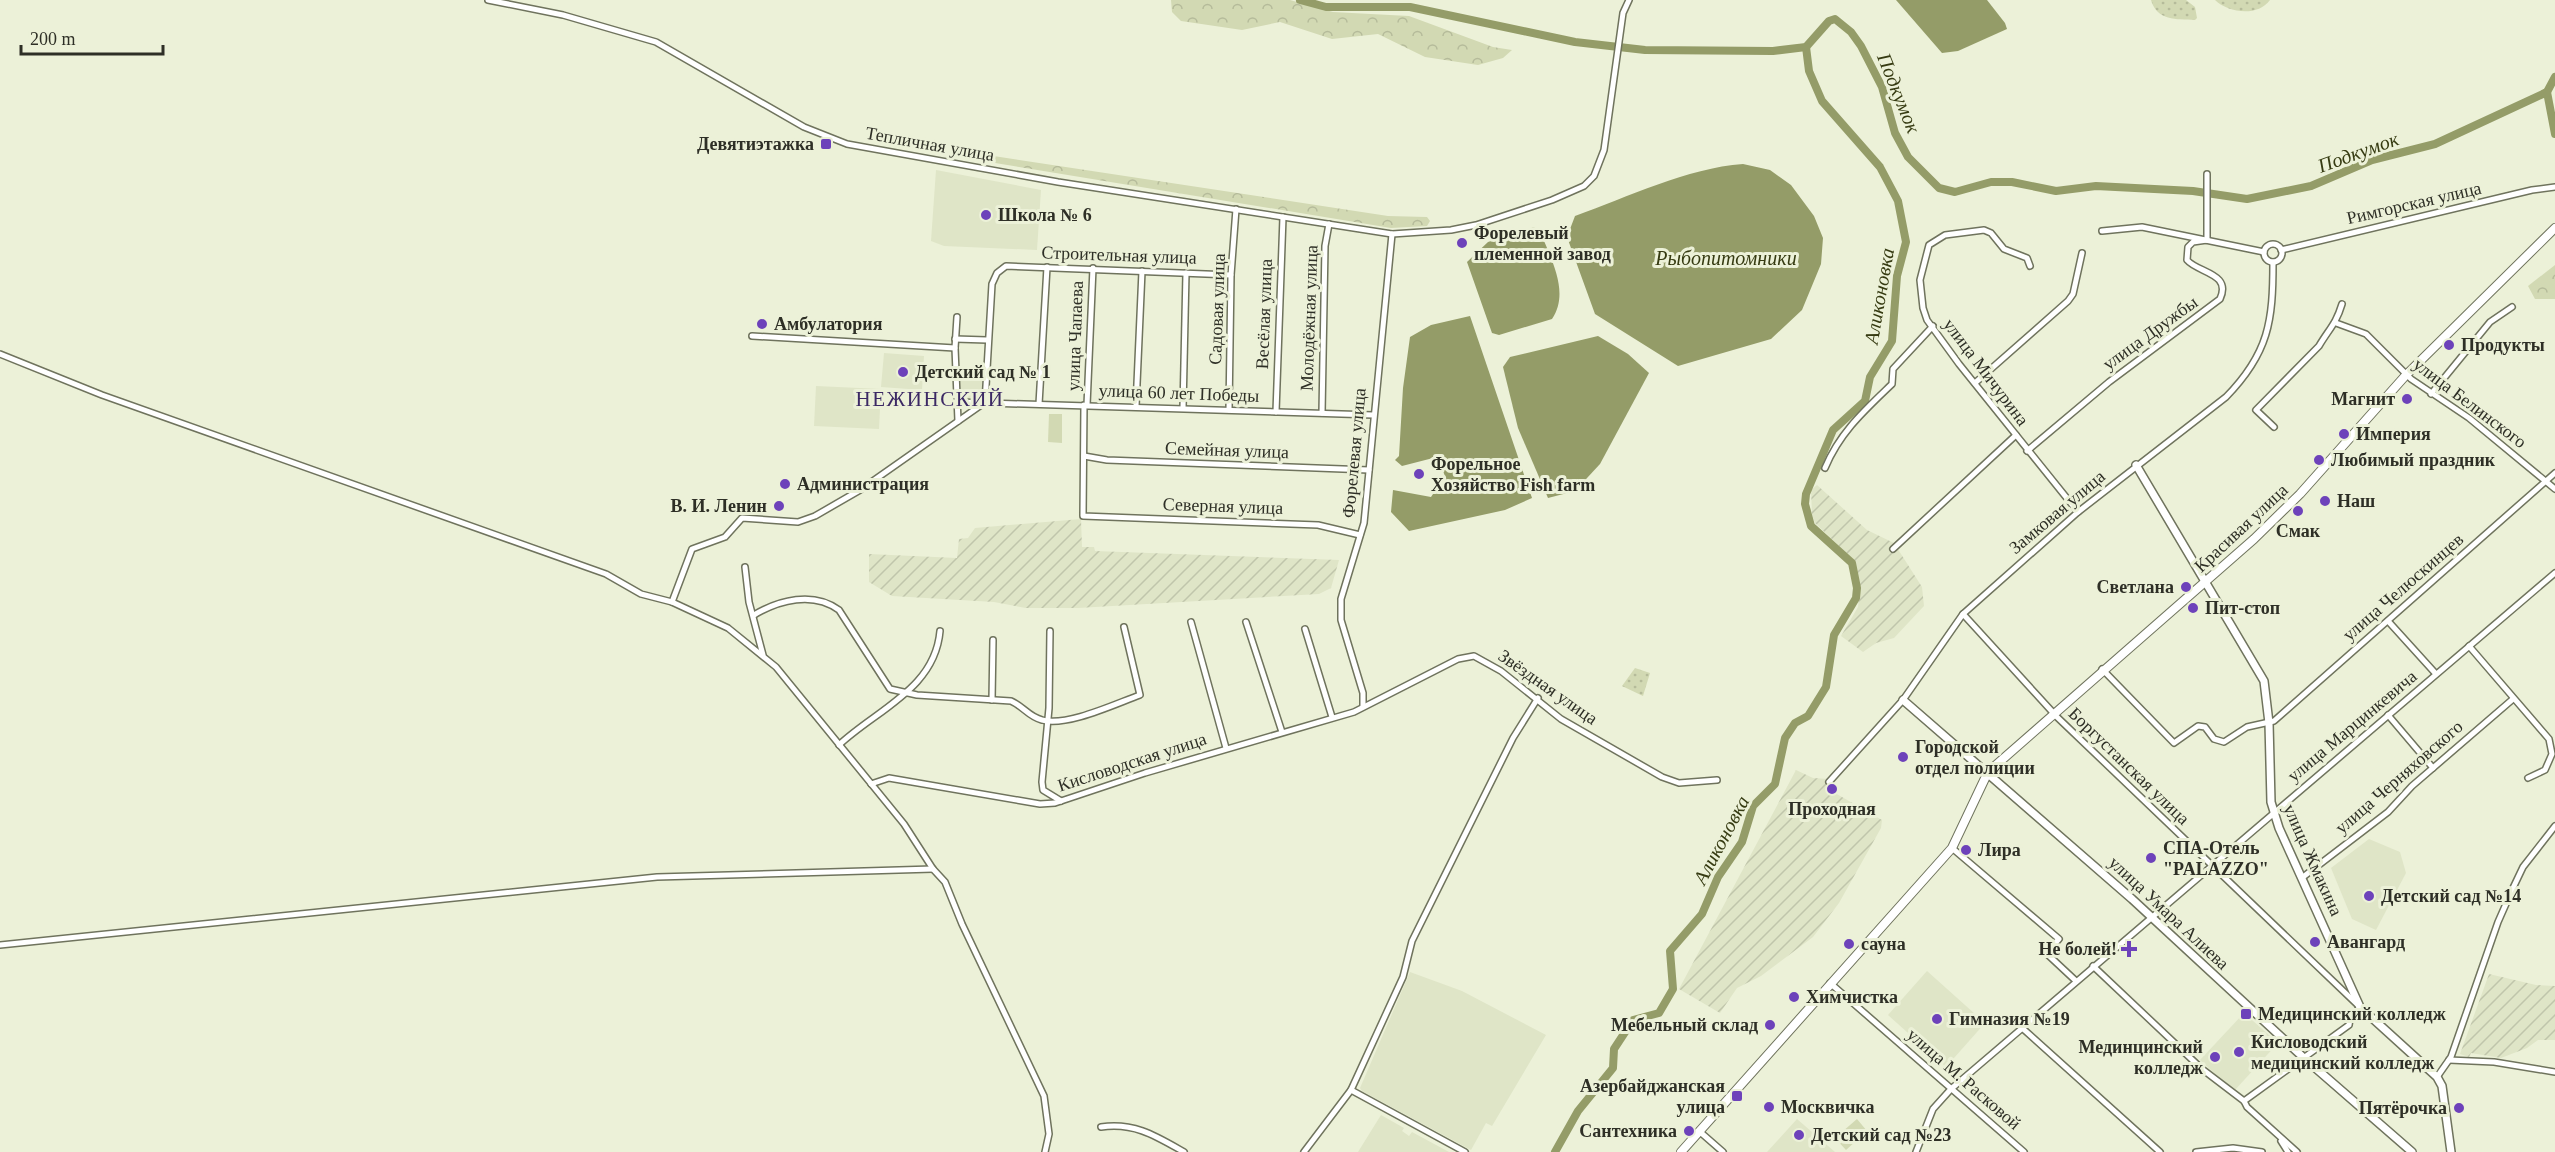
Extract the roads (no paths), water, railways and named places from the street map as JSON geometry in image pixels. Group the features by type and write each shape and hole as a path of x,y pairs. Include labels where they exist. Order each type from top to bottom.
{"main road":[{"name":"Красивая улица","path":"1952,848 1988,772 2300,494 2406,375 2555,228"},
{"path":"1681,1152 1952,848"}],"street":[{"name":"Тепличная улица","path":"488,0 563,15 656,42 804,127 847,144 1058,182 1392,234 1424,233 1476,225 1560,197 1584,186 1594,176 1604,150 1620,31 1629,0"},
{"path":"2206,240 2207,174"},
{"name":"Римгорская улица","path":"2281,250 2532,190 2555,187"},
{"name":"Садовая улица","path":"1229,410 1231,274 1236,209"},
{"name":"Весёлая улица","path":"1276,411 1283,217"},
{"name":"Молодёжная улица","path":"1322,413 1325,246 1329,224"},
{"path":"2102,231 2142,227 2264,252"},
{"name":"улица Мичурина","path":"2030,266 2027,258 2004,249 1992,233 1984,230 1935,239 1929,245 1920,280 1923,308 1933,326 1975,383 2078,512"},
{"name":"Форелевая улица","path":"1363,706 1363,693 1341,620 1341,599 1364,523 1392,234"},
{"name":"улица Дружбы","path":"2027,451 2109,382 2220,299 2222,287 2215,275 2191,265 2187,260 2188,247 2193,242 2206,240"},
{"path":"2271,244 2281,250 2280,258 2273,262 2266,259 2264,252 2271,244"},
{"path":"1975,383 2068,301 2073,294 2082,253"},
{"name":"Замковая улица","path":"1829,782 1903,700 1963,614 2078,512 2226,397 2254,364 2270,319 2273,262"},
{"name":"Строительная улица","path":"987,340 992,284 997,273 1006,266 1231,274"},
{"path":"1039,404 1047,267"},
{"name":"улица Чапаева","path":"1083,516 1085,405 1093,268"},
{"path":"1136,406 1142,271"},
{"path":"1183,408 1186,273"},
{"path":"2274,427 2256,410 2319,346 2326,333 2336,323 2342,304"},
{"path":"2431,394 2490,321 2512,308"},
{"path":"957,316 955,348 958,421"},
{"name":"улица Белинского","path":"2336,323 2366,334 2406,375 2469,418 2555,489"},
{"path":"1825,468 1840,438 1856,418 1893,384 1893,369 1933,326"},
{"path":"752,336 955,348"},
{"path":"672,602 692,549 726,537 742,518 798,522 815,516 860,490 985,403 987,340 955,339"},
{"path":"0,354 102,395 606,574 641,594 672,602 728,628 776,667 917,841 950,891 962,924 1044,1096 1049,1134 1045,1152"},
{"name":"улица 60 лет Победы","path":"958,402 1373,415"},
{"path":"1893,549 2016,435"},
{"name":"Семейная улица","path":"1084,456 1107,460 1370,470"},
{"name":"улица Жмакина","path":"2136,465 2264,681 2273,813 2361,1007 2437,1077 2445,1097 2451,1152"},
{"name":"улица Челюскинцев","path":"2102,669 2174,743 2198,726 2205,727 2214,739 2224,742 2247,727 2268,723 2280,717 2555,473"},
{"name":"Северная улица","path":"1083,516 1318,525 1360,535"},
{"path":"745,567 749,602 763,655"},
{"name":"улица Марцинкевича","path":"1916,1152 1933,1109 1951,1089 2210,865 2555,573"},
{"path":"754,615 780,602 819,600 830,603 839,610 890,689 905,694 1018,704 1031,716 1047,722 1095,713 1140,695 1124,627"},
{"name":"Боргустанская улица","path":"1963,614 2053,713 2361,1007"},
{"path":"2388,621 2436,674"},
{"path":"1191,622 1226,748"},
{"path":"1246,622 1282,732"},
{"path":"1305,629 1332,717"},
{"path":"839,745 905,694 935,658 940,631"},
{"path":"1050,631 1047,722 1042,782 1043,790 1060,801"},
{"path":"992,700 993,640"},
{"path":"2469,646 2549,739 2552,754 2545,770 2528,778"},
{"name":"Звёздная улица","path":"1363,706 1389,696 1458,659 1474,656 1491,664 1538,698 1561,719 1672,782 1716,780"},
{"path":"1304,1152 1351,1090 1403,977 1412,941 1513,738 1538,698"},
{"name":"улица Черняховского","path":"2303,877 2388,812 2433,768 2513,699"},
{"name":"улица Умара Алиева","path":"1903,700 2152,916 2304,1058 2412,1152"},
{"name":"Кисловодская улица","path":"871,784 889,778 1040,804 1060,801 1226,748 1354,712 1363,706"},
{"path":"2388,716 2433,768"},
{"path":"2437,1077 2449,1060 2498,922 2513,888 2523,867 2555,826"},
{"path":"1952,848 2059,939 2046,953 2076,981"},
{"path":"0,945 657,877 933,868"},
{"path":"2093,966 2202,1069 2244,1101 2297,1152"},
{"name":"улица М. Расковой","path":"1830,983 2024,1152"},
{"path":"2244,1101 2349,1025 2350,1019 2361,1007"},
{"path":"2021,1027 2160,1152"},
{"path":"2449,1060 2494,1062 2555,1072"},
{"path":"1351,1090 1465,1152"},
{"path":"1101,1127 1117,1125 1145,1130 1184,1152"},
{"path":"1699,1131 1722,1152"},
{"path":"2276,1134 2288,1152"},
{"path":"2196,1152 2233,1148 2262,1152"}],"water":[{"path":"1896,0 1987,0 2007,29 1958,51 1942,53"},
{"name":"Рыбопитомники","path":"1743,164 1770,170 1791,185 1814,216 1823,238 1821,264 1802,310 1771,339 1678,366 1595,314 1567,237 1575,216 1679,177"},
{"path":"1534,227 1539,228 1553,262 1559,285 1557,308 1552,319 1499,335 1492,333 1467,262 1488,242"},
{"path":"1470,316 1532,498 1505,510 1409,531 1391,512 1393,490 1431,497 1445,476 1437,457 1402,466 1395,460 1399,456 1403,388 1410,337 1431,325"},
{"path":"1598,336 1628,354 1649,373 1600,464 1575,491 1548,498 1518,428 1503,367 1510,357"}],"waterway":[{"name":"Подкумок","path":"1300,0 1326,7 1410,7 1575,42 1645,50 1773,51 1806,47 1829,21 1835,19 1851,32 1861,46 1882,87 1895,133 1908,157 1939,188 1955,192 1991,182 2012,182 2056,191 2096,186 2193,191 2247,199 2311,186 2372,160 2435,144 2547,92 2555,77"},
{"name":"Аликоновка","path":"1555,1152 1578,1111 1613,1068 1614,1049 1633,1020 1659,1013 1673,989 1670,951 1702,914 1718,877 1742,842 1753,806 1775,784 1785,738 1795,723 1808,716 1826,687 1834,635 1856,598 1857,588 1852,563 1811,526 1805,504 1806,494 1833,430 1865,401 1870,377 1892,341 1897,276 1906,242 1898,201 1880,167 1822,101 1809,71 1806,47"},
{"path":"2547,92 2555,134"}],"place":[{"name":"Девятиэтажка","path":"826,144"},
{"name":"Школа № 6","path":"986,215"},
{"name":"Форелевый племенной завод","path":"1462,243"},
{"name":"Амбулатория","path":"762,324"},
{"name":"Продукты","path":"2449,345"},
{"name":"Детский сад № 1","path":"903,372"},
{"name":"Магнит","path":"2407,399"},
{"name":"Империя","path":"2344,434"},
{"name":"Любимый праздник","path":"2319,460"},
{"name":"Форельное Хозяйство Fish farm","path":"1419,474"},
{"name":"Администрация","path":"785,484"},
{"name":"Наш","path":"2325,501"},
{"name":"В. И. Ленин","path":"779,506"},
{"name":"Смак","path":"2298,511"},
{"name":"Светлана","path":"2186,587"},
{"name":"Пит-стоп","path":"2193,608"},
{"name":"Городской отдел полиции","path":"1903,757"},
{"name":"Проходная","path":"1832,789"},
{"name":"Лира","path":"1966,850"},
{"name":"СПА-Отель \"PALAZZO\"","path":"2151,858"},
{"name":"Детский сад №14","path":"2369,896"},
{"name":"Авангард","path":"2315,942"},
{"name":"сауна","path":"1849,944"},
{"name":"Не болей!","path":"2129,949"},
{"name":"Химчистка","path":"1794,997"},
{"name":"Медицинский колледж","path":"2246,1014"},
{"name":"Гимназия №19","path":"1937,1019"},
{"name":"Мебельный склад","path":"1770,1025"},
{"name":"Кисловодский медицинский колледж","path":"2239,1052"},
{"name":"Мединцинский колледж","path":"2215,1057"},
{"name":"Азербайджанская улица","path":"1737,1096"},
{"name":"Москвичка","path":"1769,1107"},
{"name":"Пятёрочка","path":"2459,1108"},
{"name":"Сантехника","path":"1689,1131"},
{"name":"Детский сад №23","path":"1799,1135"}],"district":[{"name":"НЕЖИНСКИЙ","path":"930,399"}]}
